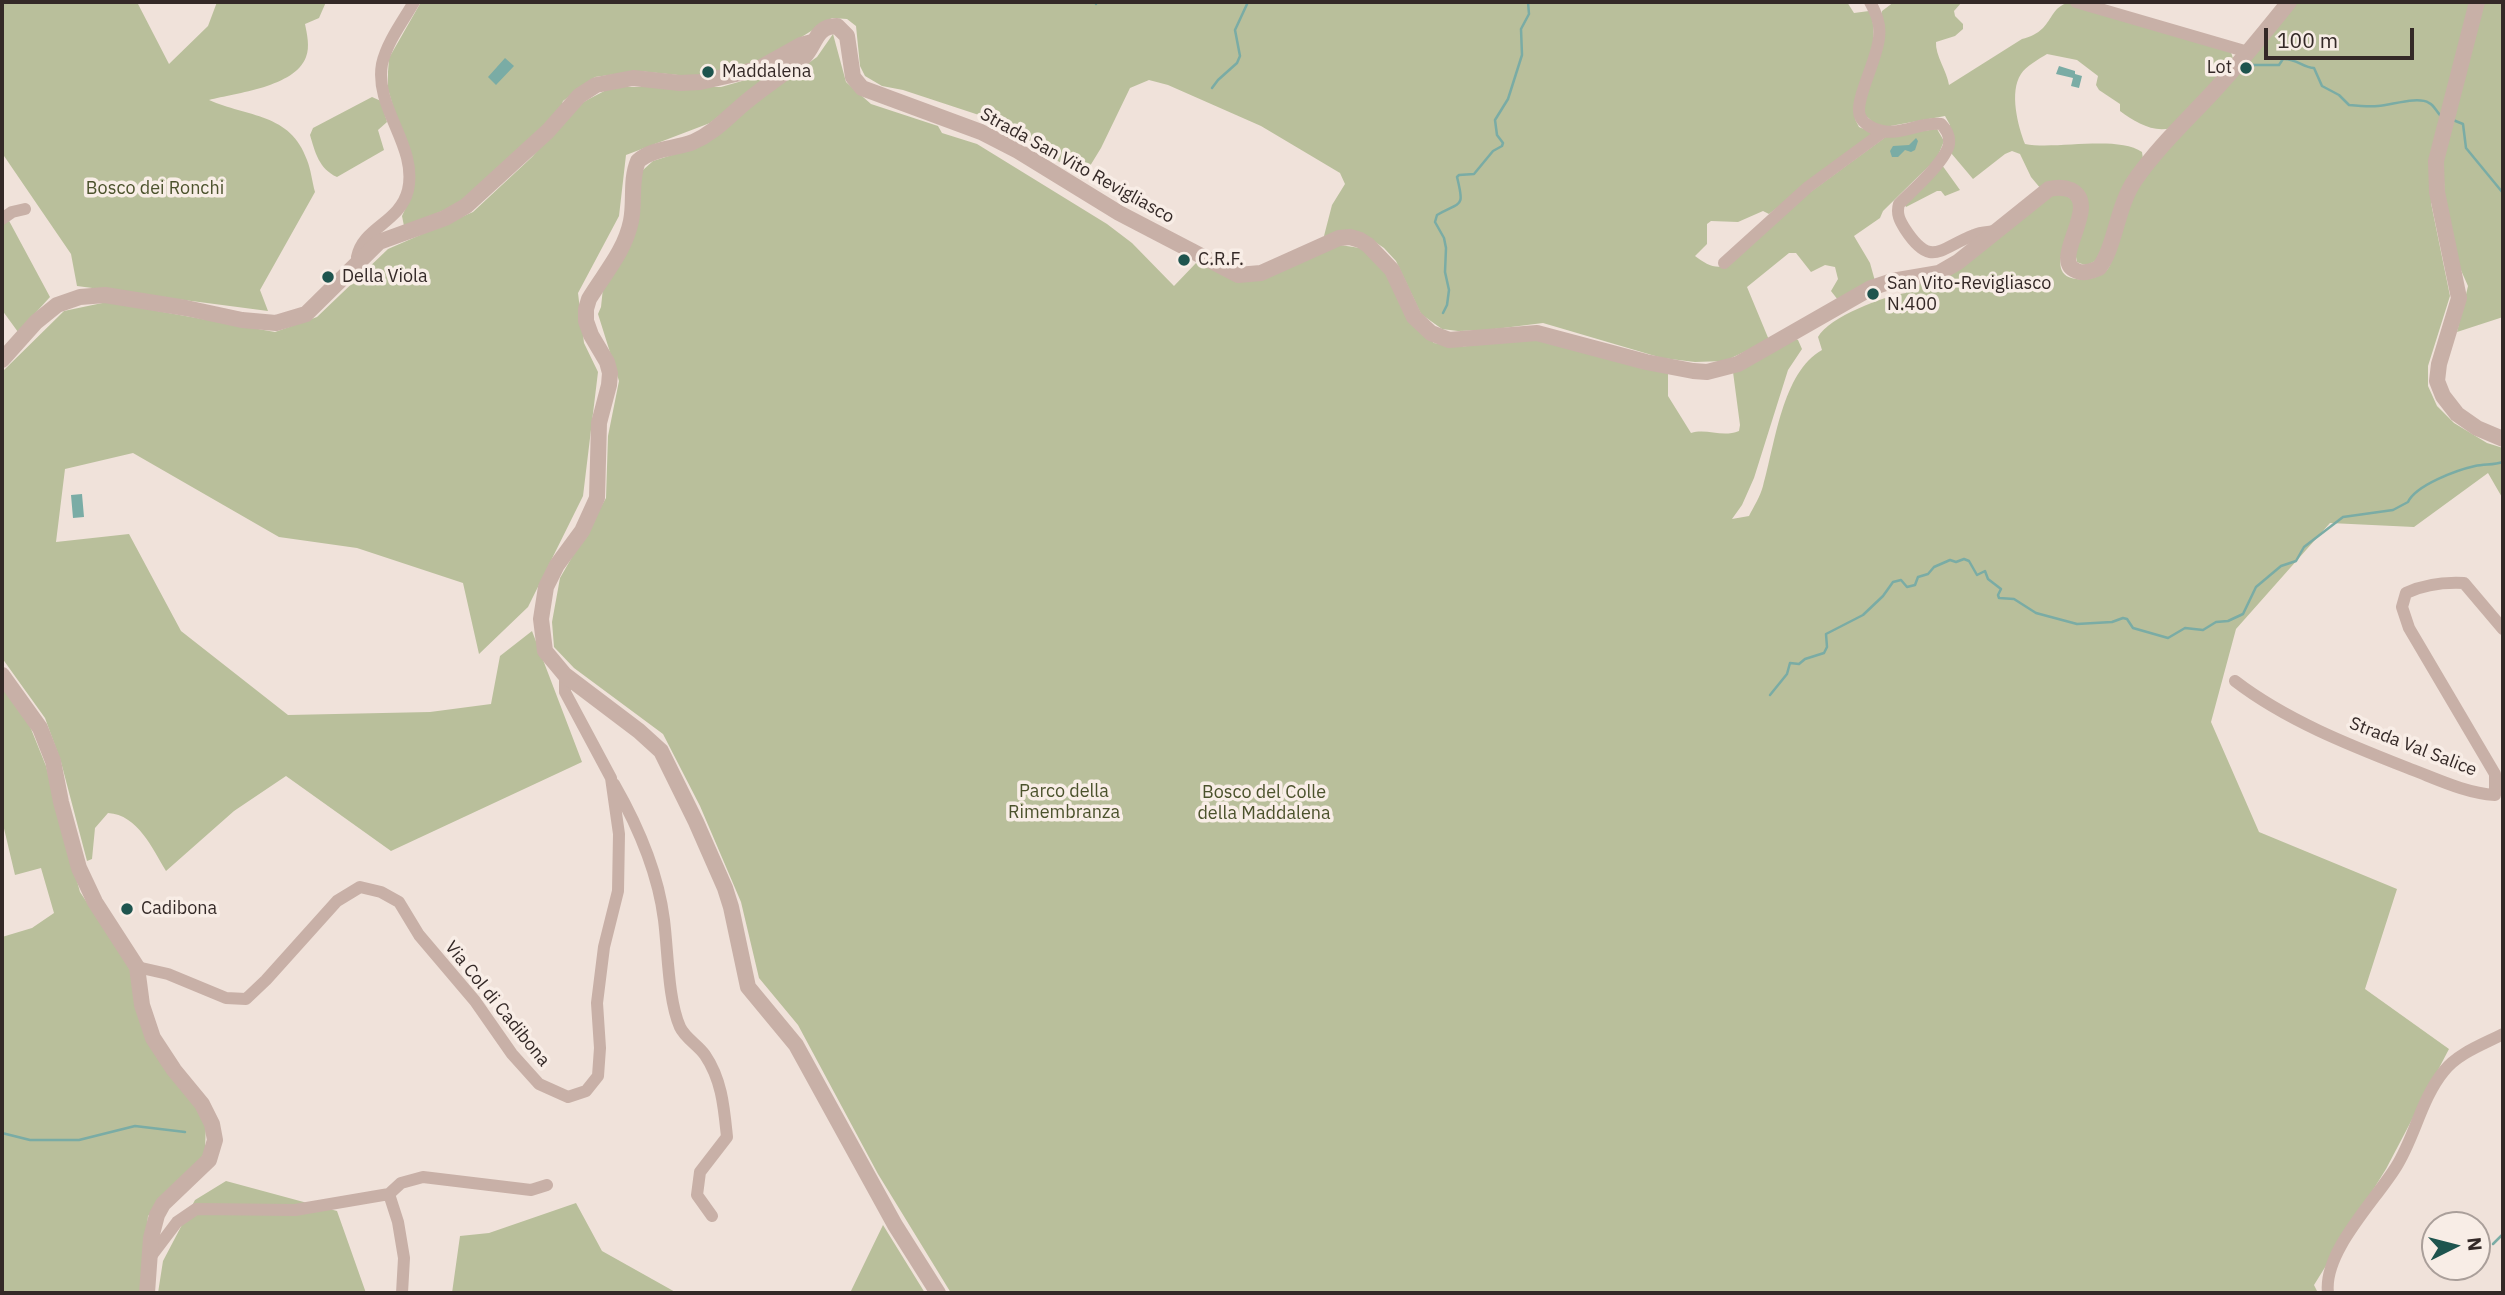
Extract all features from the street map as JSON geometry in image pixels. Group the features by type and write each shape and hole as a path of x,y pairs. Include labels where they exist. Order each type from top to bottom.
{"street":[{"path":"359,262 357,257 362,242 394,216 405,199 408,187 408,163 386,101 381,77 389,45 414,2"},
{"path":"1870,2 1878,19 1879,39 1858,110 1865,124 1883,132"},
{"path":"2076,2 2248,52"},
{"name":"Strada San Vito Revigliasco","path":"2,360 36,322 57,304 80,297 105,295 186,307 242,320 276,323 306,314 370,250 386,238 445,218 466,206 548,131 579,96 596,85 633,78 680,83 700,82 758,69 801,45 812,42 824,29 837,26 847,36 853,77 862,88 981,132 1018,151 1119,213 1238,275 1261,274 1339,238 1350,237 1368,245 1392,270 1414,317 1432,333 1450,340 1536,333 1665,367 1693,371 1722,370 1738,364 1871,288 1892,281 1939,273 1958,262 2043,192 2056,187 2075,193 2081,204 2068,253 2069,264 2072,269 2081,272 2099,268 2129,188 2161,146 2227,78 2289,2"},
{"path":"2477,2 2436,161 2437,192 2459,298 2439,364 2437,381 2443,396 2457,414 2477,428 2503,439"},
{"path":"812,42 806,55 754,94 718,127 686,144 651,153 638,161 626,239 589,299 586,309 591,335 607,362 610,373 599,423 597,498 582,531 557,565 546,587 541,619 545,651 550,661 639,730 661,751 725,888 748,987 796,1045 885,1206 938,1293"},
{"name":"Strada San Vito Revigliasco","path":"1724,263 1808,187 1883,132 1931,123 1941,124 1948,134 1949,142 1940,160 1899,204 1897,210 1902,224 1916,245 1934,253 1977,233 1995,231"},
{"path":"2,219 12,212 25,209"},
{"name":"Strada Val Salice","path":"2235,681 2263,703 2363,750 2465,790 2495,794 2495,774 2409,628 2402,607 2406,593 2441,582 2464,583 2503,629"},
{"path":"2,675 40,728 53,761 79,868 95,902 137,967 142,1006 153,1038 174,1070 202,1104 212,1124 215,1140 209,1160 163,1204 157,1215 151,1238 147,1293"},
{"name":"Via Col di Cadibona","path":"565,675 565,692 634,819 651,866 664,916 671,995 680,1028 704,1054 721,1088 727,1137 700,1172 697,1195 712,1216"},
{"name":"Via Col di Cadibona","path":"137,967 168,974 226,998 246,999 337,901 360,887 381,892 399,902 419,935 475,1001 512,1054 539,1084 568,1097 586,1091 598,1076 600,1048 597,1003 604,947 618,891 620,834 611,778"},
{"path":"2328,1293 2327,1284 2332,1263 2396,1167 2433,1087 2454,1061 2503,1034"},
{"path":"149,1259 177,1222 196,1209 295,1210 389,1194 401,1183 423,1177 531,1190 547,1185"},
{"path":"389,1194 398,1222 404,1258 402,1293"}],"green space":[{"name":"Bosco dei Ronchi","path":"2,2 137,2 169,64 208,26 217,2 326,2 319,18 305,24 307,53 300,67 278,82 209,100 279,125 300,145 310,168 315,192 260,290 268,311 77,286 71,254 2,153"},
{"path":"421,2 1847,2 1854,13 1869,11 1873,21 1873,49 1855,119 1859,127 1873,133 1769,214 1763,211 1738,222 1711,221 1707,224 1707,244 1695,256 1715,266 1728,265 1783,212 1887,136 1937,129 1944,141 1937,158 1883,211 1880,218 1854,236 1870,263 1875,281 1838,300 1831,291 1838,279 1835,267 1825,265 1811,272 1796,253 1789,253 1747,287 1769,340 1725,361 1695,362 1662,358 1543,323 1487,330 1442,329 1421,314 1396,261 1384,248 1362,233 1324,236 1332,205 1345,184 1340,173 1261,126 1168,85 1149,80 1130,88 1101,148 1082,179 1068,167 982,116 903,90 882,86 865,76 860,66 856,26 847,19 832,18 763,61 698,77 638,71 595,77 563,101 560,110 460,204 404,226 402,216 409,201 395,113 388,89 389,58"},
{"path":"1894,2 1962,2 1954,11 1963,24 1963,29 1955,36 1936,42 1949,85 2022,39 2038,32 2056,10 2068,3 2231,52 2234,62 2171,128 2164,129 2144,125 2120,111 2120,104 2099,90 2096,85 2098,76 2077,60 2047,54 2029,65 2021,74 2017,81 2015,99 2017,119 2025,144 2117,144 2142,152 2143,159 2096,260 2082,264 2077,262 2075,252 2086,199 2041,189 2031,177 2020,154 2012,151 1973,179 1951,153 1950,125 1945,116 1885,127 1875,124 1865,115 1864,107 1882,11"},
{"name":"Bosco del Colle della Maddalena","path":"2293,2 2470,2 2431,203 2450,296 2428,366 2428,386 2437,406 2454,423 2487,443 2503,448 2503,499 2488,473 2414,527 2330,523 2236,629 2211,722 2259,832 2397,889 2365,989 2449,1049 2386,1169 2314,1285 2318,1293 951,1293 878,1174 798,1025 759,978 741,902 700,806 663,734 574,668 554,647 552,622 560,578 606,498 608,436 619,381 598,314 603,288 643,170 653,161 672,155 766,94 817,57 833,34 846,82 871,104 938,126 942,133 977,144 1107,224 1132,243 1174,286 1197,262 1238,279 1340,245 1360,248 1380,263 1411,322 1434,343 1460,347 1521,338 1545,341 1668,372 1668,396 1691,433 1727,434 1739,431 1733,372 1794,338 1802,349 1788,370 1754,478 1742,505 1732,519 1749,516 1759,498 1789,392 1808,360 1822,350 1818,337 1824,329 1858,309 1906,293 1905,286 1926,280 2052,193 2067,196 2073,203 2074,214 2062,254 2061,265 2065,274 2076,279 2085,279 2095,278 2103,273 2110,264 2123,220 2141,179"},
{"path":"2482,2 2503,2 2503,317 2457,332 2468,286 2460,268 2445,208 2443,155"},
{"path":"794,56 710,123 626,155 619,216 578,293 584,343 598,372 583,496 528,607 479,654 463,583 357,548 279,537 133,453 65,469 56,542 129,534 181,631 288,715 430,712 491,704 500,656 532,631 582,762 391,851 286,776 234,811 166,871 136,826 119,815 108,813 95,828 92,859 87,861 61,762 45,718 2,658 2,372 64,311 107,302 275,332 317,317 388,249 473,212 532,157 575,107 589,99 612,87 721,87 756,77"},
{"path":"372,97 381,101 387,122 378,130 384,150 337,177 326,169 319,159 310,135 313,128"},
{"path":"1942,165 1960,190 1945,196 1941,191 1937,191 1906,207 1905,205"},
{"path":"7,217 50,297 18,332 2,310 2,223"},
{"path":"2,681 25,714 46,766 80,892 131,968 136,1004 206,1122 205,1151 195,1170 148,1216 141,1293 2,1293 2,937 32,928 54,913 41,868 15,875 2,820"},
{"path":"226,1181 337,1211 366,1293 158,1293 163,1261 195,1200"},
{"path":"576,1203 602,1251 677,1293 452,1293 460,1236 489,1233"},
{"path":"883,1225 925,1293 850,1293"}],"water":[{"path":"505,58 514,66 496,85 488,77"},
{"path":"2059,66 2082,76 2079,88 2071,86 2073,78 2056,74"},
{"path":"1916,138 1918,141 1915,150 1905,150 1898,157 1892,157 1890,151 1893,146 1909,145"},
{"path":"82,494 84,517 73,518 71,495"}],"waterway":[{"path":"1212,88 1237,63 1240,56 1235,30 1248,2"},
{"path":"1443,313 1449,290 1445,272 1446,248 1435,222 1437,215 1456,205 1461,199 1457,177 1474,174 1493,151 1502,146 1495,120 1508,99 1522,55 1521,29 1529,14 1528,2"},
{"path":"2245,65 2279,65 2283,59 2292,60 2314,68 2322,86 2339,95 2349,105 2375,106 2418,100 2431,104 2440,115"},
{"path":"2453,120 2463,124 2466,148 2503,193"},
{"path":"1770,695 1787,674 1790,663 1799,664 1805,659 1824,653 1827,647 1826,634 1863,615 1893,582 1901,580 1907,587 1915,585 1918,577 1950,560 1969,561 1977,575 1985,571 1988,579 2001,589 1999,598 2014,599 2036,613 2077,624 2112,622 2123,618 2127,619 2133,628 2168,638 2185,628 2203,630 2216,622 2228,621 2243,614 2256,587 2281,566 2296,561 2304,547 2343,517 2393,510 2438,479 2467,468 2503,462"},
{"path":"2,1133 30,1140 79,1140 135,1126 185,1132"},
{"path":"2493,1244 2503,1234"}],"place":[{"name":"Lot","path":"2246,68"},
{"name":"Maddalena","path":"708,72"},
{"name":"C.R.F.","path":"1184,260"},
{"name":"Della Viola","path":"328,277"},
{"name":"San Vito-Revigliasco N.400","path":"1873,294"},
{"name":"Cadibona","path":"127,909"}],"park label":[{"name":"Parco della Rimembranza","path":"1064,802"}]}
